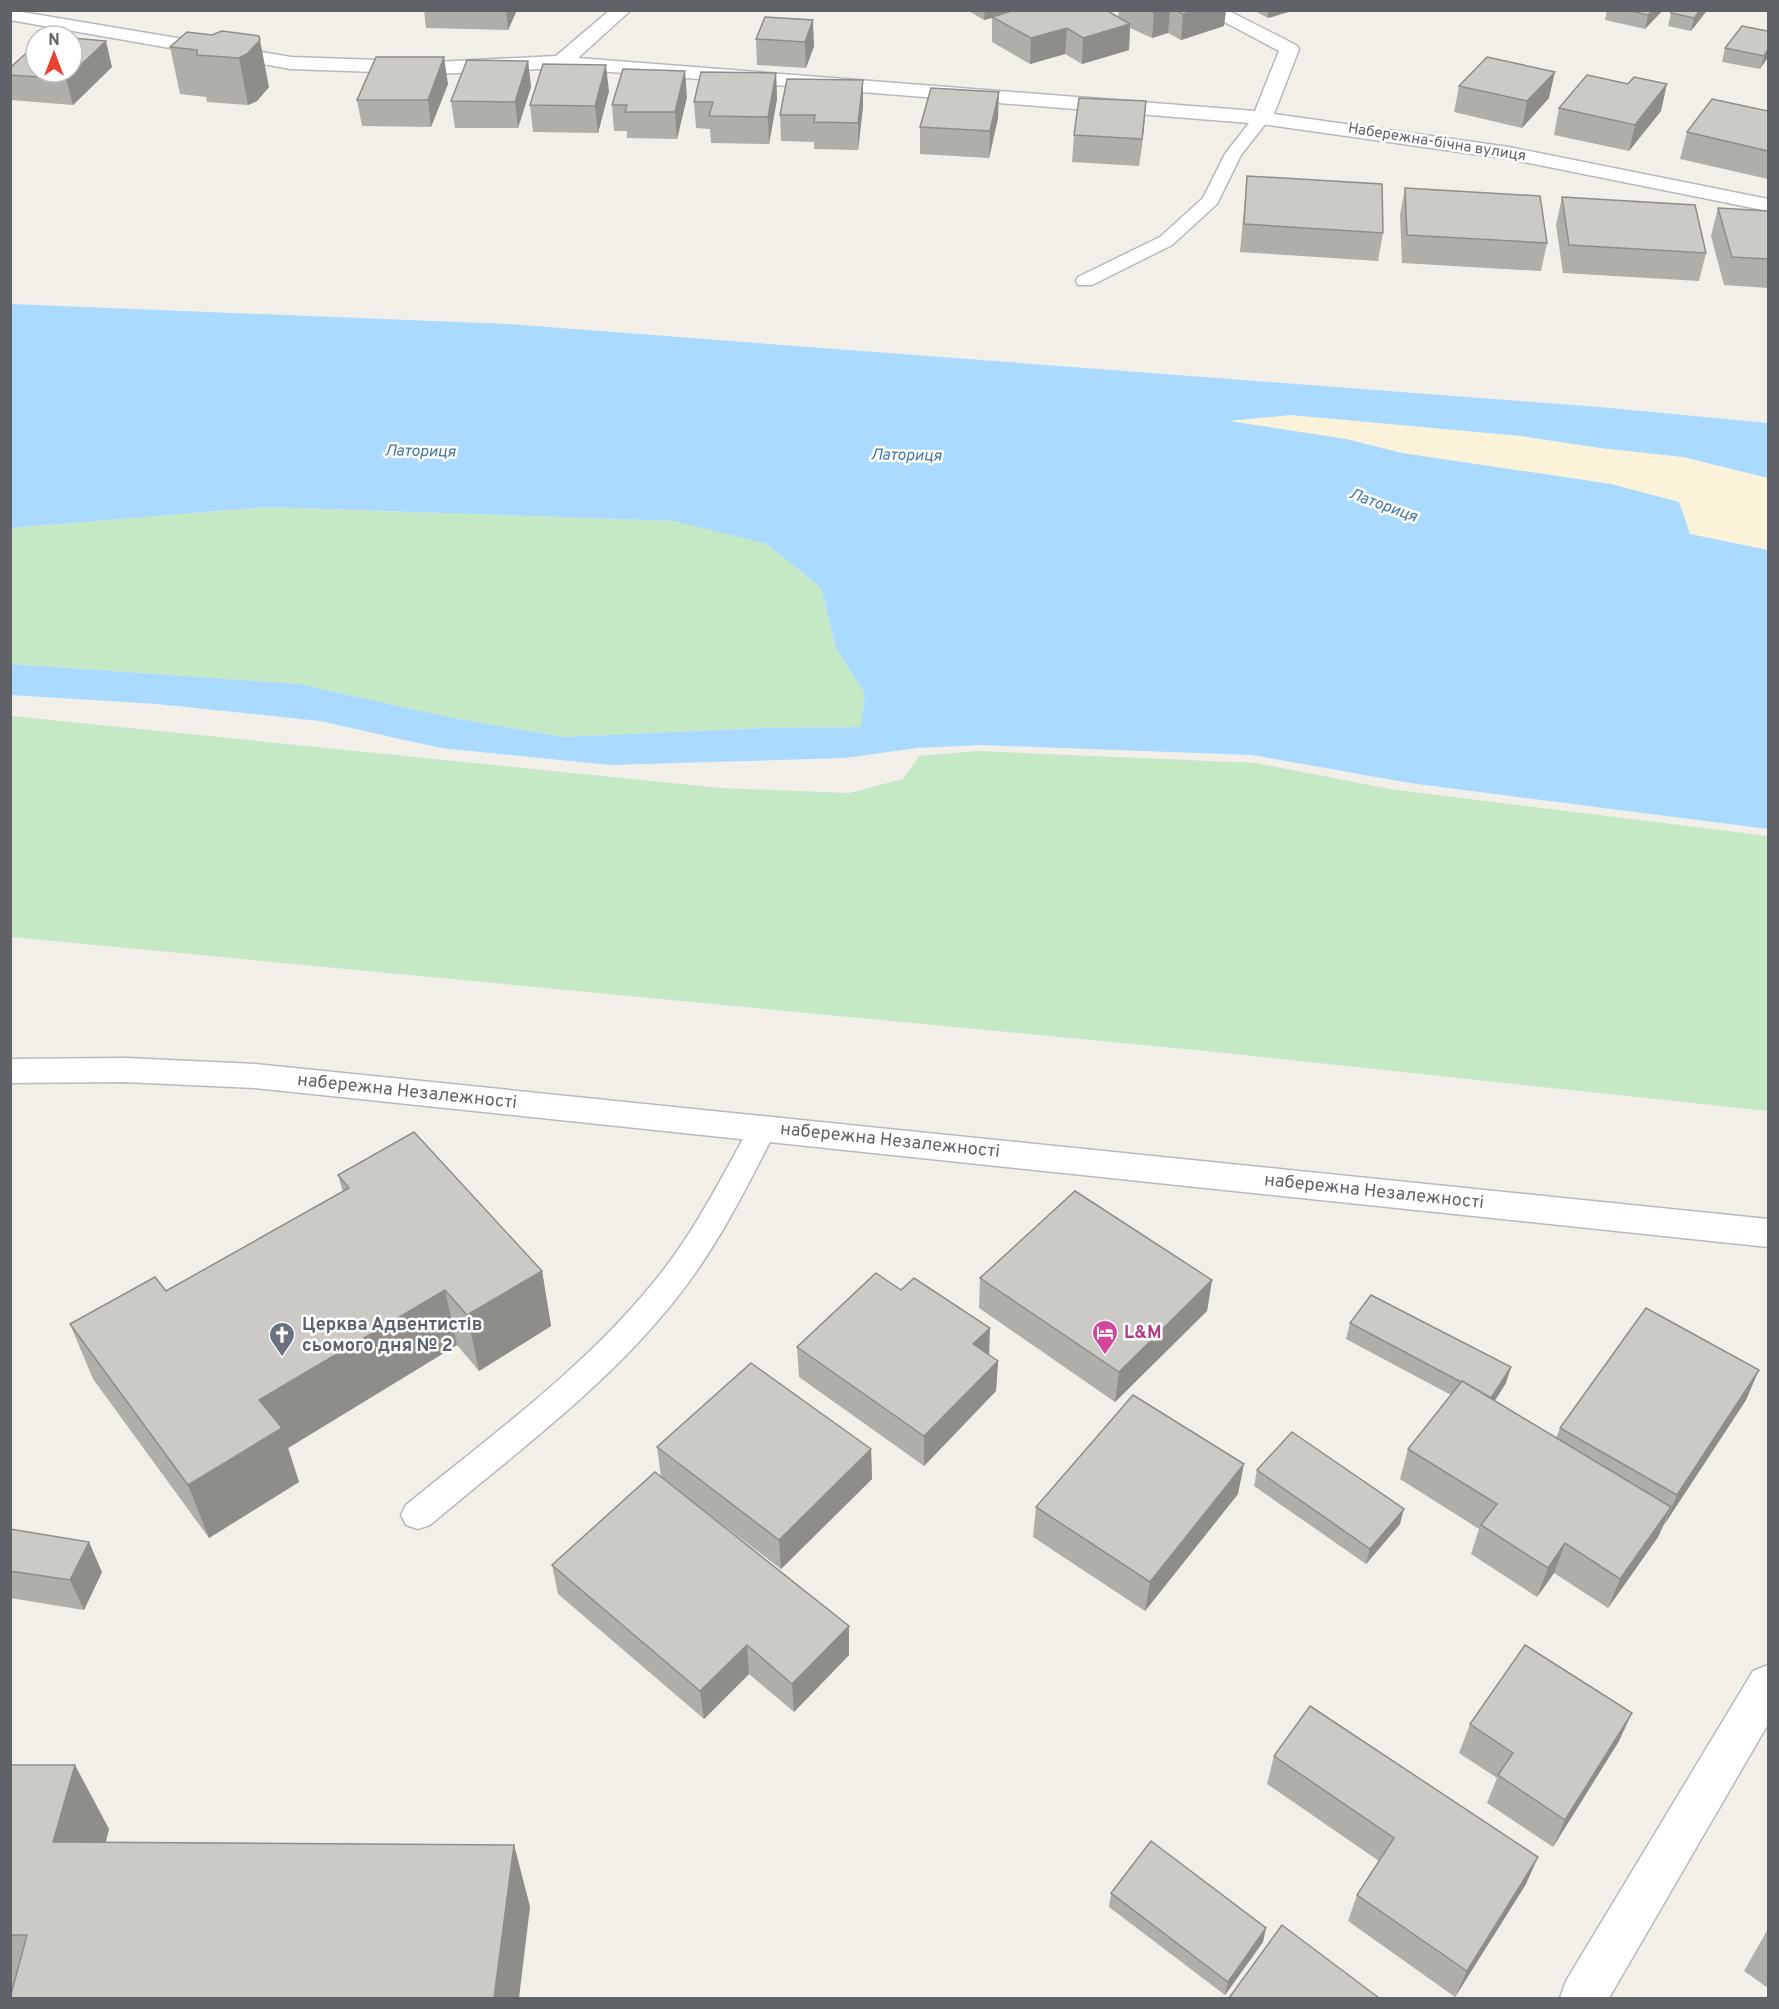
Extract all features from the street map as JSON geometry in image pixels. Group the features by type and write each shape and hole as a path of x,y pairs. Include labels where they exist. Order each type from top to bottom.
{"street":[{"path":"561,62 622,10"},
{"path":"1211,10 1289,49 1262,118"},
{"name":"Набережна-бічна вулиця","path":"10,14 291,63 435,68 561,62 1262,118 1509,153 1768,205"},
{"name":"набережна Незалежності","path":"10,1071 125,1070 255,1076 1768,1233"},
{"path":"1583,1998 1768,1685"}],"lane":[{"path":"1085,281 1166,240 1211,200 1233,154 1262,118"},
{"path":"418,1515 606,1357 664,1292 713,1222 763,1128"}],"green space":[{"path":"267,507 674,521 767,544 821,588 836,648 865,694 861,727 764,728 564,737 448,717 299,684 11,664 10,528"},
{"path":"11,716 721,788 849,793 903,779 919,756 978,751 1256,763 1390,789 1768,836 1768,1111 1206,1051 11,937"}],"sand":[{"path":"1291,415 1521,436 1683,457 1768,478 1768,550 1689,534 1679,502 1611,484 1402,453 1346,439 1226,421"}],"water":[{"name":"Латориця","path":"11,304 507,324 1599,407 1768,423 1768,478 1683,457 1521,436 1291,415 1229,421 1346,439 1402,453 1611,484 1679,502 1690,534 1768,550 1768,829 1410,783 1252,755 979,745 917,748 845,758 610,765 441,748 320,721 157,704 11,695 11,664 299,684 448,717 564,737 764,728 861,727 865,694 836,648 821,588 767,544 674,521 267,507 11,528"}],"building":[{"path":"1015,10 1106,10 1130,24 1083,38 1067,28 1031,38 992,17"},
{"path":"1175,10 1196,10 1183,14"},
{"path":"1626,10 1653,10 1648,15"},
{"path":"1674,10 1700,10 1694,18 1671,13"},
{"path":"765,17 813,20 805,42 756,39"},
{"path":"1742,26 1768,31 1768,49 1764,56 1725,48"},
{"path":"222,31 259,36 260,40 247,54 239,58 197,55 197,50 170,47 187,32 212,35"},
{"path":"84,39 106,41 84,62"},
{"path":"24,55 24,76 10,75 10,68"},
{"path":"376,57 444,57 428,100 357,100"},
{"path":"1487,57 1555,72 1527,101 1459,86"},
{"path":"467,60 528,61 515,102 451,101"},
{"path":"543,64 606,65 595,106 530,105"},
{"path":"623,69 685,71 675,112 625,112 627,105 612,105"},
{"path":"701,72 776,73 768,117 709,116 713,102 694,102"},
{"path":"1587,75 1628,84 1634,77 1667,84 1635,125 1559,108"},
{"path":"787,79 863,80 858,123 814,122 815,115 780,115"},
{"path":"931,88 999,92 990,131 920,127"},
{"path":"1079,98 1146,101 1142,139 1074,135"},
{"path":"1712,99 1768,111 1768,151 1687,132"},
{"path":"1247,176 1382,184 1383,233 1244,224"},
{"path":"1405,188 1540,196 1547,243 1407,235"},
{"path":"1562,197 1695,205 1706,253 1569,245"},
{"path":"1718,208 1768,211 1768,259 1732,257"},
{"path":"414,1132 542,1271 467,1315 445,1290 259,1400 282,1428 188,1485 70,1324 155,1277 166,1291 349,1188 338,1175"},
{"name":"L&M","path":"1075,1191 1212,1280 1119,1372 980,1278"},
{"path":"876,1273 901,1290 914,1278 990,1328 973,1344 998,1361 924,1436 797,1347"},
{"path":"1371,1295 1511,1367 1491,1398 1350,1323"},
{"path":"1646,1308 1759,1370 1677,1495 1560,1428"},
{"path":"751,1363 871,1449 779,1540 657,1447"},
{"path":"1462,1381 1671,1507 1620,1579 1565,1543 1548,1568 1481,1525 1497,1504 1408,1449"},
{"path":"1133,1395 1244,1464 1150,1582 1036,1507"},
{"path":"1292,1432 1404,1509 1370,1549 1257,1470"},
{"path":"655,1472 849,1626 792,1684 747,1645 700,1691 552,1565"},
{"path":"10,1529 89,1542 70,1580 10,1571"},
{"path":"1525,1645 1632,1713 1565,1820 1498,1775 1513,1753 1470,1724"},
{"path":"1310,1706 1538,1857 1467,1971 1357,1895 1394,1838 1274,1756"},
{"path":"10,1765 75,1765 53,1842 514,1845 494,1998 10,1998 27,1935 10,1935"},
{"path":"1151,1841 1266,1928 1228,1982 1111,1893"},
{"path":"1282,1925 1379,1998 1229,1998"}],"place":[{"name":"L&M","path":"1105,1356"},
{"name":"Церква Адвентистів сьомого дня № 2","path":"282,1358"}]}
